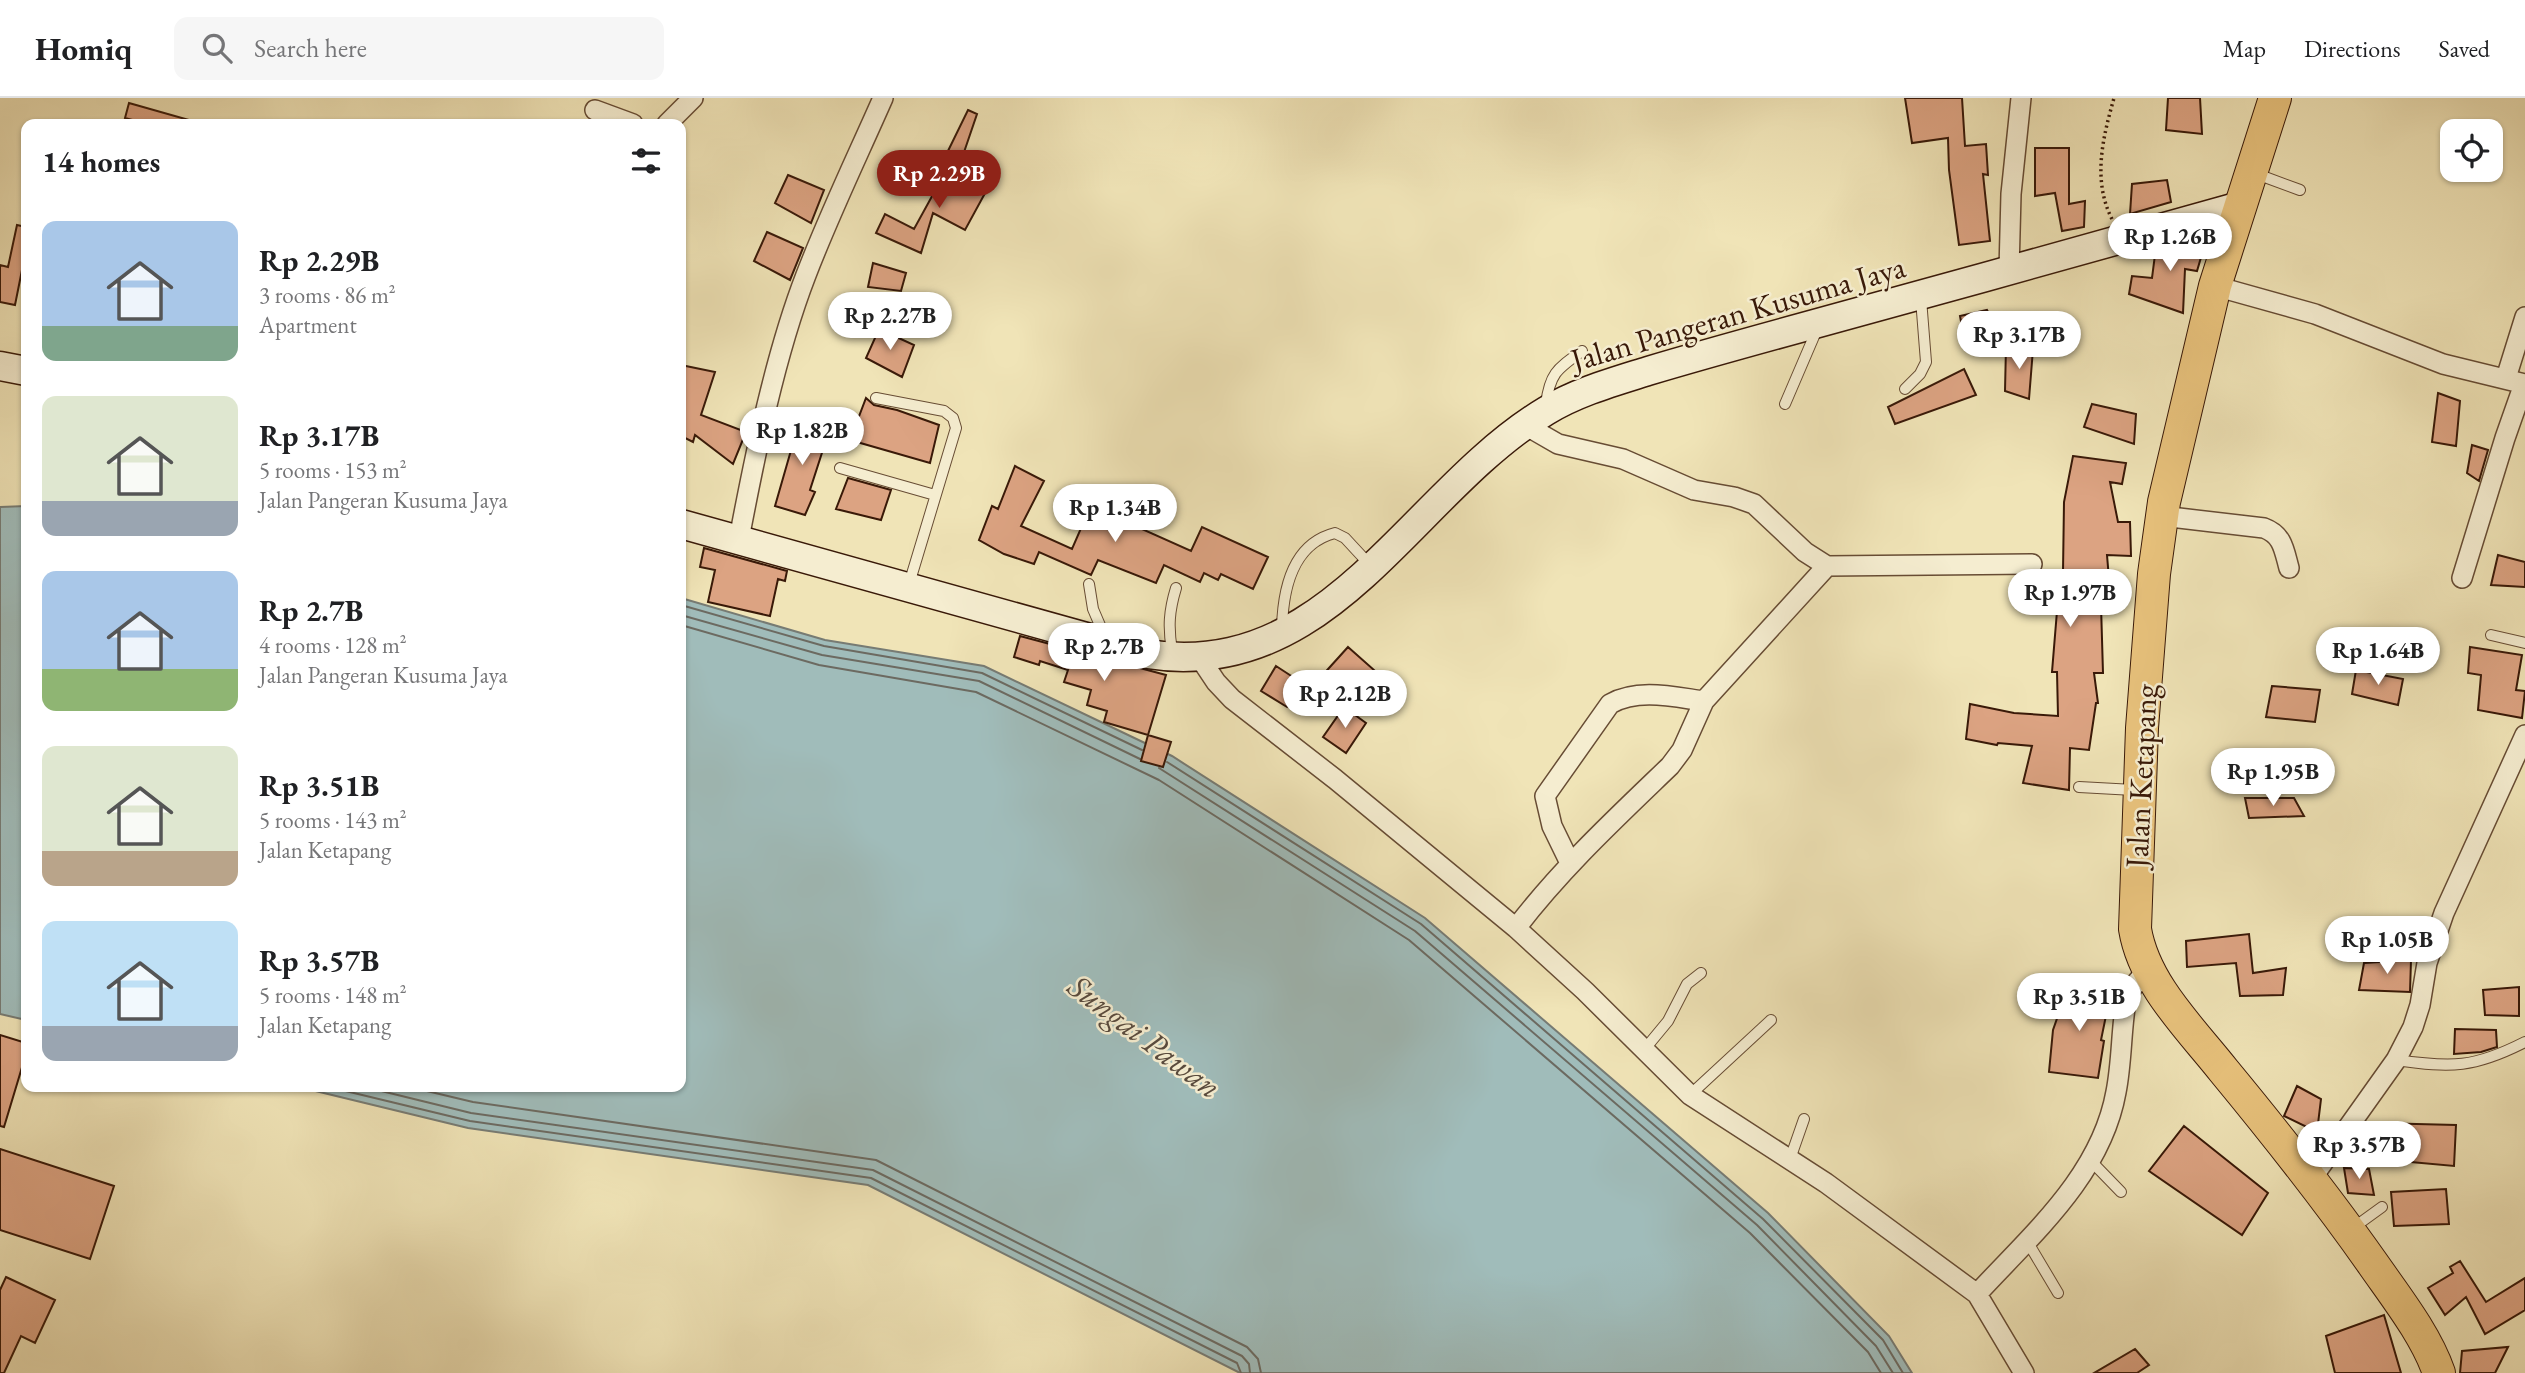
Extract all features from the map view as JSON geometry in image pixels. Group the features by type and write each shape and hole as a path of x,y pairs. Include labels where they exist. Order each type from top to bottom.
{"main road":[{"name":"Jalan Ketapang","path":"2275,98 2215,286 2162,516 2154,574 2139,790 2134,929 2147,970 2178,1015 2312,1178 2391,1289 2439,1373"}],"street":[{"path":"672,119 693,98"},
{"path":"739,539 750,481 777,372 805,276 883,98"},
{"path":"2009,271 2011,194 2021,98"},
{"path":"595,110 619,119"},
{"name":"Jalan Pangeran Kusuma Jaya","path":"686,525 1108,644 1187,658 1248,649 1281,636 1336,600 1472,467 1535,419 1566,400 1608,383 2240,206"},
{"path":"2215,286 2315,314 2443,364 2518,382"},
{"path":"2462,578 2505,438 2518,382 2525,317"},
{"path":"0,366 21,370"},
{"path":"1535,419 1558,444 1623,459 1694,490 1734,497 1754,504 1805,552 1827,566 2032,564"},
{"path":"2162,516 2264,528 2275,532 2281,540 2289,568"},
{"path":"1516,928 1570,863 1670,766 1682,751 1704,701 1827,566"},
{"path":"1187,658 1232,699 1335,779 1516,928 1690,1095 1790,1159 1977,1294 2024,1373"},
{"path":"1570,863 1552,826 1545,796 1610,704 1620,698 1642,694 1704,701"},
{"path":"2312,1178 2396,1060 2413,1027 2420,1005 2427,963 2444,913 2525,735"},
{"path":"1977,1294 2055,1211 2089,1159 2116,1094 2126,1001 2132,988 2147,970"}],"lane":[{"path":"2251,172 2300,190"},
{"path":"1905,388 1920,374 1926,362 1921,296"},
{"path":"1785,404 1819,323"},
{"path":"1535,419 1549,380 1557,369 1582,351"},
{"path":"876,398 944,411 953,418 956,428 908,588"},
{"path":"841,468 935,495"},
{"path":"1281,636 1283,596 1290,576 1306,549 1318,538 1335,533 1345,538 1372,567"},
{"path":"1088,583 1093,609 1108,644"},
{"path":"1176,588 1169,609 1168,627 1187,658"},
{"path":"2491,635 2525,643"},
{"path":"2079,787 2139,790"},
{"path":"1644,1050 1668,1021 1686,984 1701,973"},
{"path":"1690,1095 1771,1020"},
{"path":"2396,1060 2432,1065 2477,1063 2525,1042"},
{"path":"1790,1159 1804,1119"},
{"path":"2089,1159 2120,1192"},
{"path":"2350,1231 2382,1207"},
{"path":"2027,1241 2059,1293"}],"path":[{"path":"2113,98 2102,145 2100,171 2108,211 2125,238"}],"water":[{"path":"21,506 21,1019 0,1014 0,507"},
{"name":"Sungai Pawan","path":"686,599 825,640 984,666 1172,756 1425,918 1768,1213 1889,1336 1912,1373 1240,1373 868,1185 468,1128 320,1092 686,1092"}],"building":[{"path":"1905,98 1962,98 1965,146 1986,144 1988,175 1983,174 1990,241 1959,245 1949,170 1948,138 1912,143"},
{"path":"2168,98 2200,98 2202,134 2166,130"},
{"path":"129,103 185,119 129,119 125,118"},
{"path":"968,110 977,114 961,161 946,155"},
{"path":"2035,148 2069,148 2069,204 2085,201 2084,227 2062,231 2055,193 2035,196"},
{"path":"947,169 990,184 965,230 933,213 921,253 876,233 885,214 914,229"},
{"path":"788,175 824,190 811,223 775,203"},
{"path":"2167,180 2171,202 2130,214 2132,184"},
{"path":"17,225 21,226 21,275 15,305 0,302 0,265 8,267"},
{"path":"767,232 803,248 790,280 754,261"},
{"path":"2194,236 2207,237 2197,271 2185,269 2183,313 2129,294 2132,276 2152,278 2156,247"},
{"path":"873,263 906,273 901,291 868,287"},
{"path":"1987,310 1998,331 1965,343 1960,316"},
{"path":"879,329 914,345 902,377 866,358"},
{"path":"2006,346 2033,349 2029,399 2005,391"},
{"path":"686,366 715,372 701,415 746,432 733,464 695,435 693,442 686,438"},
{"path":"1964,369 1976,395 1895,424 1888,407"},
{"path":"2438,393 2460,401 2456,446 2432,442"},
{"path":"866,398 874,405 939,425 930,463 850,440"},
{"path":"2092,404 2136,414 2134,444 2084,427"},
{"path":"800,419 830,428 810,490 815,492 805,515 775,506"},
{"path":"2472,445 2488,450 2479,481 2467,473"},
{"path":"2073,456 2126,463 2122,484 2110,482 2118,522 2130,522 2131,556 2107,555 2111,603 2101,605 2103,673 2094,673 2098,703 2089,750 2070,748 2069,790 2023,783 2032,746 1997,745 1966,739 1970,704 2014,713 2058,716 2057,672 2052,672 2057,611 2051,612 2046,572 2063,572 2064,502"},
{"path":"1015,466 1044,481 1021,526 1072,549 1085,519 1116,533 1122,520 1191,551 1202,527 1268,557 1253,589 1221,574 1218,580 1204,573 1200,582 1164,565 1156,583 1098,560 1091,575 1039,552 1034,564 1004,554 979,540 992,506 998,509"},
{"path":"848,478 891,490 881,520 836,509"},
{"path":"704,548 787,571 785,581 778,579 770,616 708,602 715,570 700,567"},
{"path":"2498,555 2525,562 2525,587 2491,585"},
{"path":"1020,636 1166,675 1148,735 1104,722 1107,711 1087,705 1091,690 1064,682 1068,670 1040,661 1039,665 1014,657"},
{"path":"1348,647 1374,670 1347,702 1320,678"},
{"path":"2470,647 2522,655 2516,690 2525,691 2522,718 2478,710 2481,675 2468,673"},
{"path":"1276,666 1302,683 1287,707 1261,691"},
{"path":"2356,670 2403,679 2398,705 2352,694"},
{"path":"2272,686 2320,690 2315,722 2266,717"},
{"path":"1344,707 1366,723 1346,753 1323,737"},
{"path":"1148,735 1171,742 1163,767 1141,761"},
{"path":"2245,798 2294,798 2304,816 2249,818"},
{"path":"2249,934 2253,973 2286,968 2283,995 2240,996 2236,963 2187,967 2186,941"},
{"path":"2411,960 2410,992 2359,990 2364,963"},
{"path":"2069,984 2110,996 2101,1040 2104,1041 2098,1078 2049,1072 2053,1030"},
{"path":"2519,987 2519,1016 2485,1015 2483,990"},
{"path":"2455,1029 2496,1030 2497,1047 2481,1052 2454,1054"},
{"path":"0,1035 21,1041 21,1071 4,1127 0,1126"},
{"path":"2297,1086 2321,1099 2317,1132 2284,1116"},
{"path":"2376,1123 2456,1125 2454,1166 2378,1159"},
{"path":"2184,1126 2268,1193 2242,1235 2149,1171"},
{"path":"0,1149 114,1186 90,1259 0,1230"},
{"path":"2344,1168 2369,1169 2374,1195 2348,1193"},
{"path":"2446,1189 2449,1224 2394,1226 2391,1192"},
{"path":"2460,1261 2486,1302 2525,1278 2525,1310 2485,1334 2466,1297 2445,1315 2428,1288 2453,1273 2450,1267"},
{"path":"6,1277 55,1300 35,1343 21,1336 4,1373 0,1373 0,1290"},
{"path":"2384,1315 2401,1373 2335,1373 2326,1336"},
{"path":"2508,1347 2495,1373 2460,1373 2462,1351"},
{"path":"2135,1349 2149,1365 2137,1373 2094,1373"}]}
